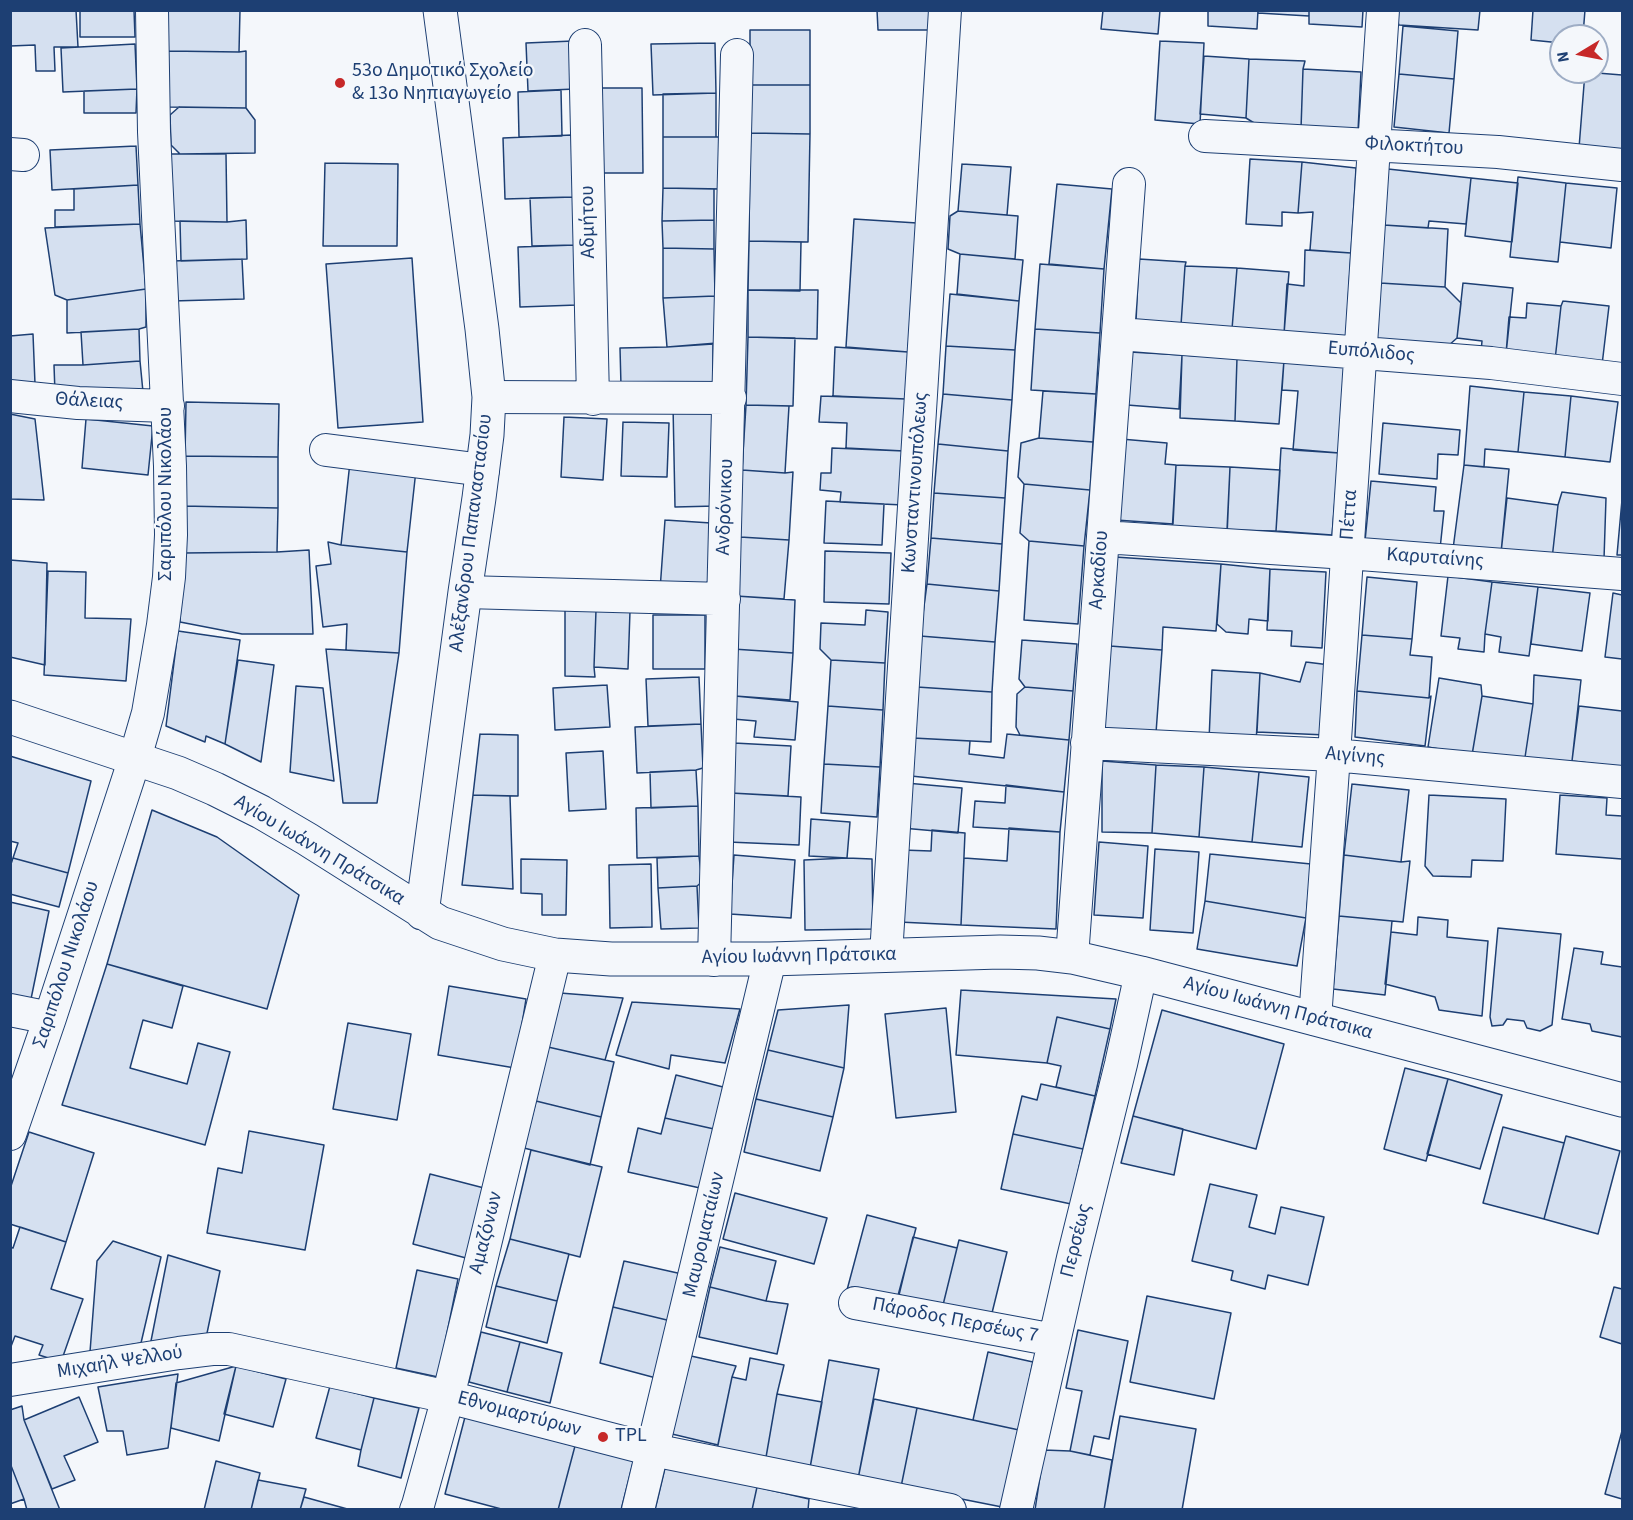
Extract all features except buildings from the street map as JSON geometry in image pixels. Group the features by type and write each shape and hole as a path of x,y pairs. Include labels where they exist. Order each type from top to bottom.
{"main road":[{"name":"Αλέξανδρου Παπαναστασίου","path":"422,913 483,470 489,397 487,365 440,10"},
{"name":"Αγίου Ιωάννη Πράτσικα","path":"10,717 178,773 261,812 440,923 484,939 555,955 611,959 770,959 1000,952 1072,957 1141,973 1623,1100"}],"street":[{"name":"Σαριπόλου Νικολάου","path":"10,1134 50,1018 148,713 169,577 171,535 168,406 154,132 152,10"},
{"name":"Κωνσταντινουπόλεως","path":"886,955 945,10"},
{"name":"Πέττα","path":"1315,1019 1383,10"},
{"name":"Αδμήτου","path":"585,45 593,399"},
{"name":"Ανδρόνικου","path":"714,960 737,55"},
{"name":"Φιλοκτήτου","path":"1205,136 1498,152 1623,165"},
{"name":"Αρκαδίου","path":"1072,957 1129,184"},
{"name":"Ευπόλιδος","path":"1119,334 1491,363 1623,380"},
{"name":"Θάλειας","path":"10,396 69,402 168,406"},
{"path":"489,397 730,398"},
{"path":"326,450 483,470"},
{"name":"Καρυταίνης","path":"1103,537 1623,574"},
{"path":"465,592 724,599"},
{"name":"Αιγίνης","path":"1087,743 1334,755 1623,782"},
{"name":"Αμαζόνων","path":"416,1509 448,1396 555,955"},
{"name":"Μαυροματαίων","path":"638,1509 770,959"},
{"name":"Περσέως","path":"1016,1509 1141,973"},
{"path":"10,1010 50,1018"},
{"name":"Πάροδος Περσέως 7","path":"855,1303 1054,1340"},
{"name":"Εθνομαρτύρων","path":"229,1349 448,1396 852,1500 950,1509"},
{"name":"Μιχαήλ Ψελλού","path":"10,1380 179,1353 229,1349"}],"place":[{"name":"53ο Δημοτικό Σχολείο & 13ο Νηπιαγωγείο","path":"340,83"},
{"name":"TPL","path":"603,1437"}]}
